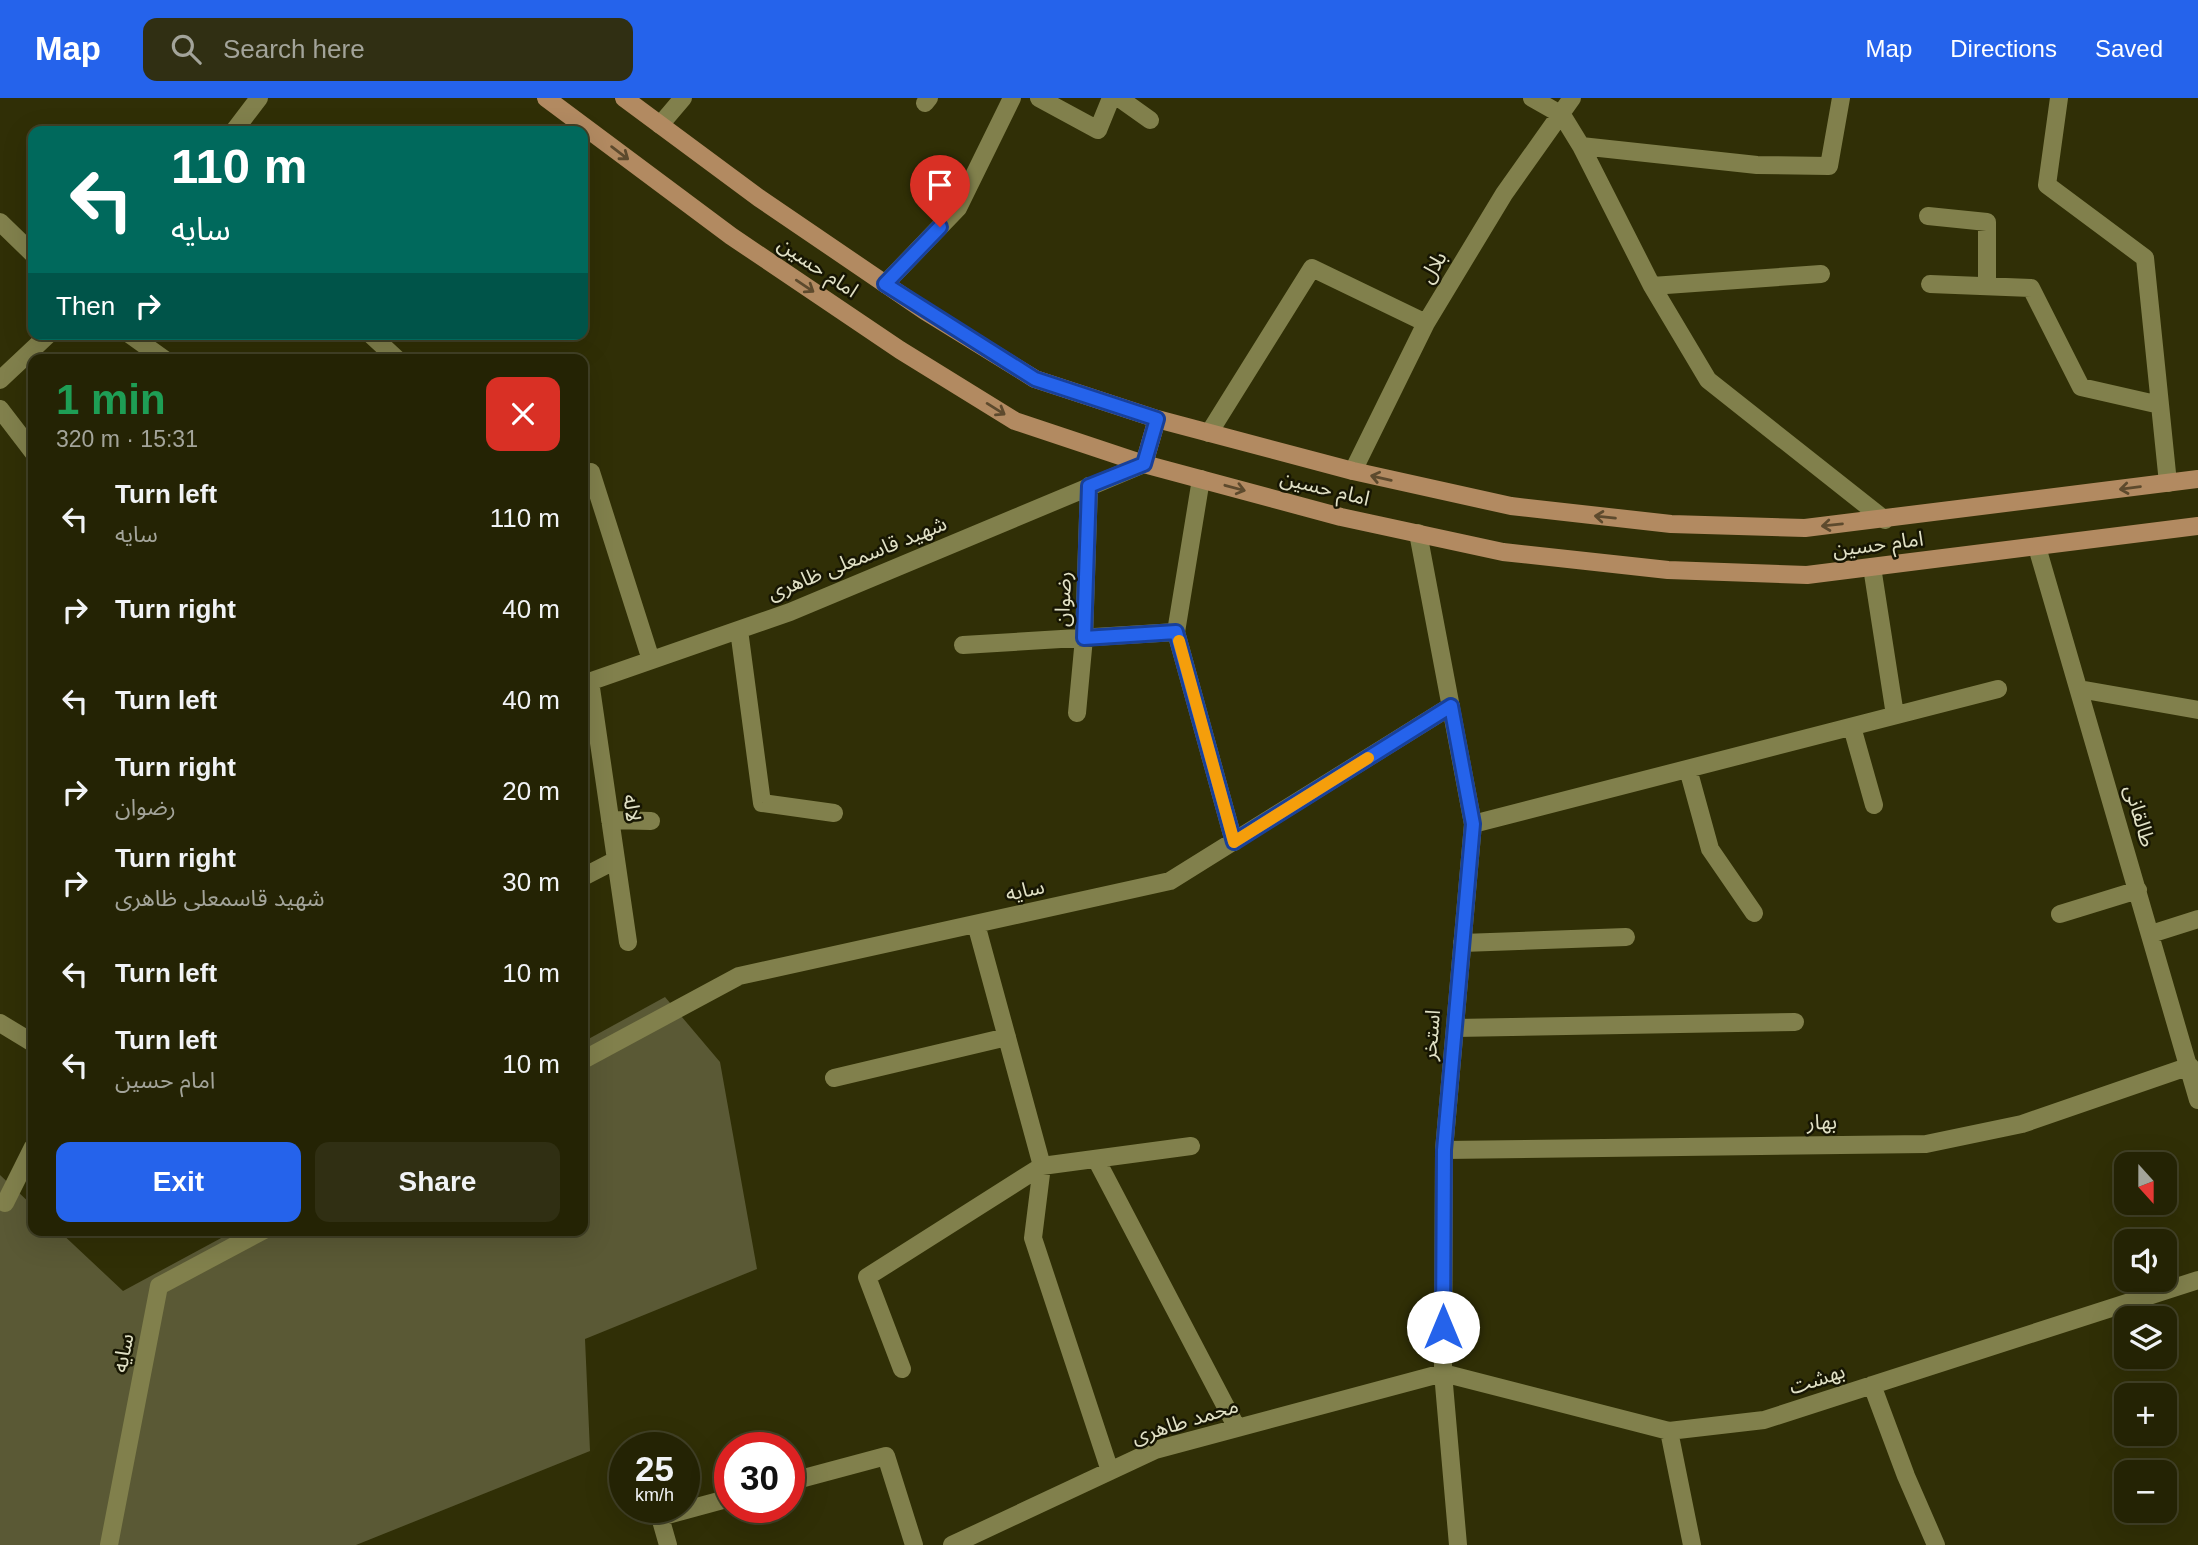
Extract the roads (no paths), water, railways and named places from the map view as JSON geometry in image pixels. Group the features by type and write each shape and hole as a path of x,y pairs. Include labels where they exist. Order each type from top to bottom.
{"main road":[{"name":"امام حسین","path":"546,98 584,126"},
{"name":"امام حسین","path":"624,98 759,198 885,284 1035,379 1157,419 1353,471 1511,506 1671,524 1805,528 2198,479"},
{"name":"امام حسین","path":"588,129 731,236 900,350 1015,421 1144,464 1342,517 1503,552 1668,570 1807,575 2198,526"},
{"path":"1144,464 1157,419"}],"street":[{"path":"660,125 683,98"},
{"path":"885,284 958,208 1012,98"},
{"path":"1039,98 1098,130 1111,98"},
{"path":"1118,98 1150,120"},
{"path":"1532,98 1562,115 1581,146 1652,286 1708,380 1885,520"},
{"name":"بلال","path":"1353,471 1426,323 1504,194 1572,98"},
{"path":"1581,146 1757,165 1829,166 1841,98"},
{"path":"2059,98 2048,185 2145,258 2168,483"},
{"path":"237,126 255,99"},
{"path":"1928,216 1987,222 1987,286"},
{"path":"0,222 28,249"},
{"path":"1209,433 1312,268 1426,323"},
{"path":"1652,286 1821,274"},
{"path":"1930,284 2031,288 2081,387 2160,405"},
{"path":"0,380 43,340"},
{"path":"137,340 157,354"},
{"path":"376,340 392,354"},
{"path":"0,409 28,445"},
{"name":"شهید قاسمعلی ظاهری","path":"588,682 790,612 1144,464"},
{"path":"588,474 591,472 651,660"},
{"path":"1201,479 1176,632 1234,842"},
{"name":"رضوان","path":"1077,713 1084,638 1089,486"},
{"name":"استخر","path":"1418,533 1473,824 1444,1150 1443,1373 1458,1545"},
{"name":"طالقانی","path":"2037,547 2198,1100"},
{"path":"1871,568 1895,715"},
{"path":"739,630 762,803 834,813"},
{"path":"963,645 1176,632"},
{"path":"1473,824 1998,689"},
{"path":"2079,689 2198,710"},
{"name":"لاله","path":"588,694 628,942"},
{"name":"سایه","path":"588,1057 739,976 1170,881 1451,706"},
{"path":"1852,727 1874,805"},
{"path":"1688,769 1710,849 1754,914"},
{"path":"610,820 651,821"},
{"path":"588,874 616,860"},
{"path":"2060,914 2138,890"},
{"path":"2151,934 2198,919"},
{"path":"976,924 1042,1166 1033,1238 1110,1471"},
{"path":"1462,943 1626,937"},
{"path":"1455,1028 1795,1022"},
{"path":"0,1023 28,1040"},
{"path":"834,1078 1007,1037"},
{"name":"بهار","path":"1444,1150 1926,1144 2022,1124 2190,1066"},
{"path":"902,1369 867,1277 1042,1166 1191,1146"},
{"path":"5,1203 28,1157"},
{"path":"1096,1159 1237,1429"},
{"name":"سایه","path":"109,1545 159,1286 253,1236"},
{"name":"بهشت","path":"1443,1373 1669,1431 1764,1420 2198,1280"},
{"name":"محمد طاهری","path":"952,1545 980,1539 1155,1450 1443,1373"},
{"path":"1872,1384 1906,1476 1936,1545"},
{"path":"1669,1431 1692,1545"},
{"path":"805,1478 886,1456 914,1545"},
{"path":"668,1545 660,1517 714,1502"}]}
